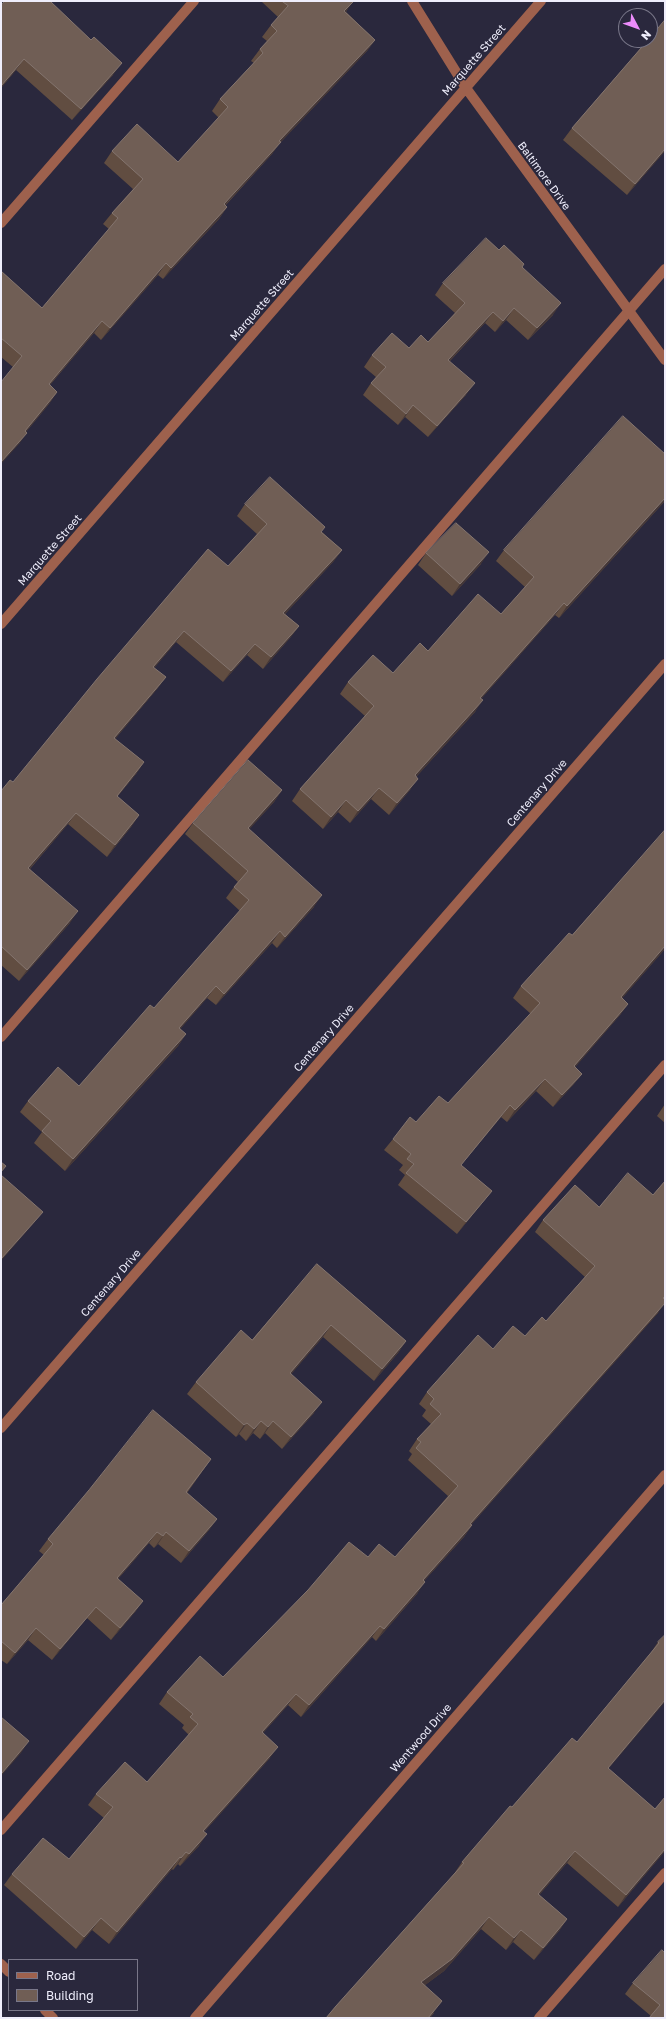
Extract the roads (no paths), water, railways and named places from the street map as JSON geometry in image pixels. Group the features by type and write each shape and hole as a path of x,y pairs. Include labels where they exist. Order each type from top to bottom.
{"street":[{"path":"1,223 194,1"},
{"name":"Baltimore Drive","path":"412,1 466,88 628,312 665,360"},
{"name":"Marquette Street","path":"1,624 541,1"},
{"path":"1,1037 665,269"},
{"name":"Centenary Drive","path":"1,1428 665,664"},
{"path":"1,1830 665,1065"},
{"name":"Wentwood Drive","path":"195,2018 665,1475"},
{"path":"539,2018 665,1873"}]}
